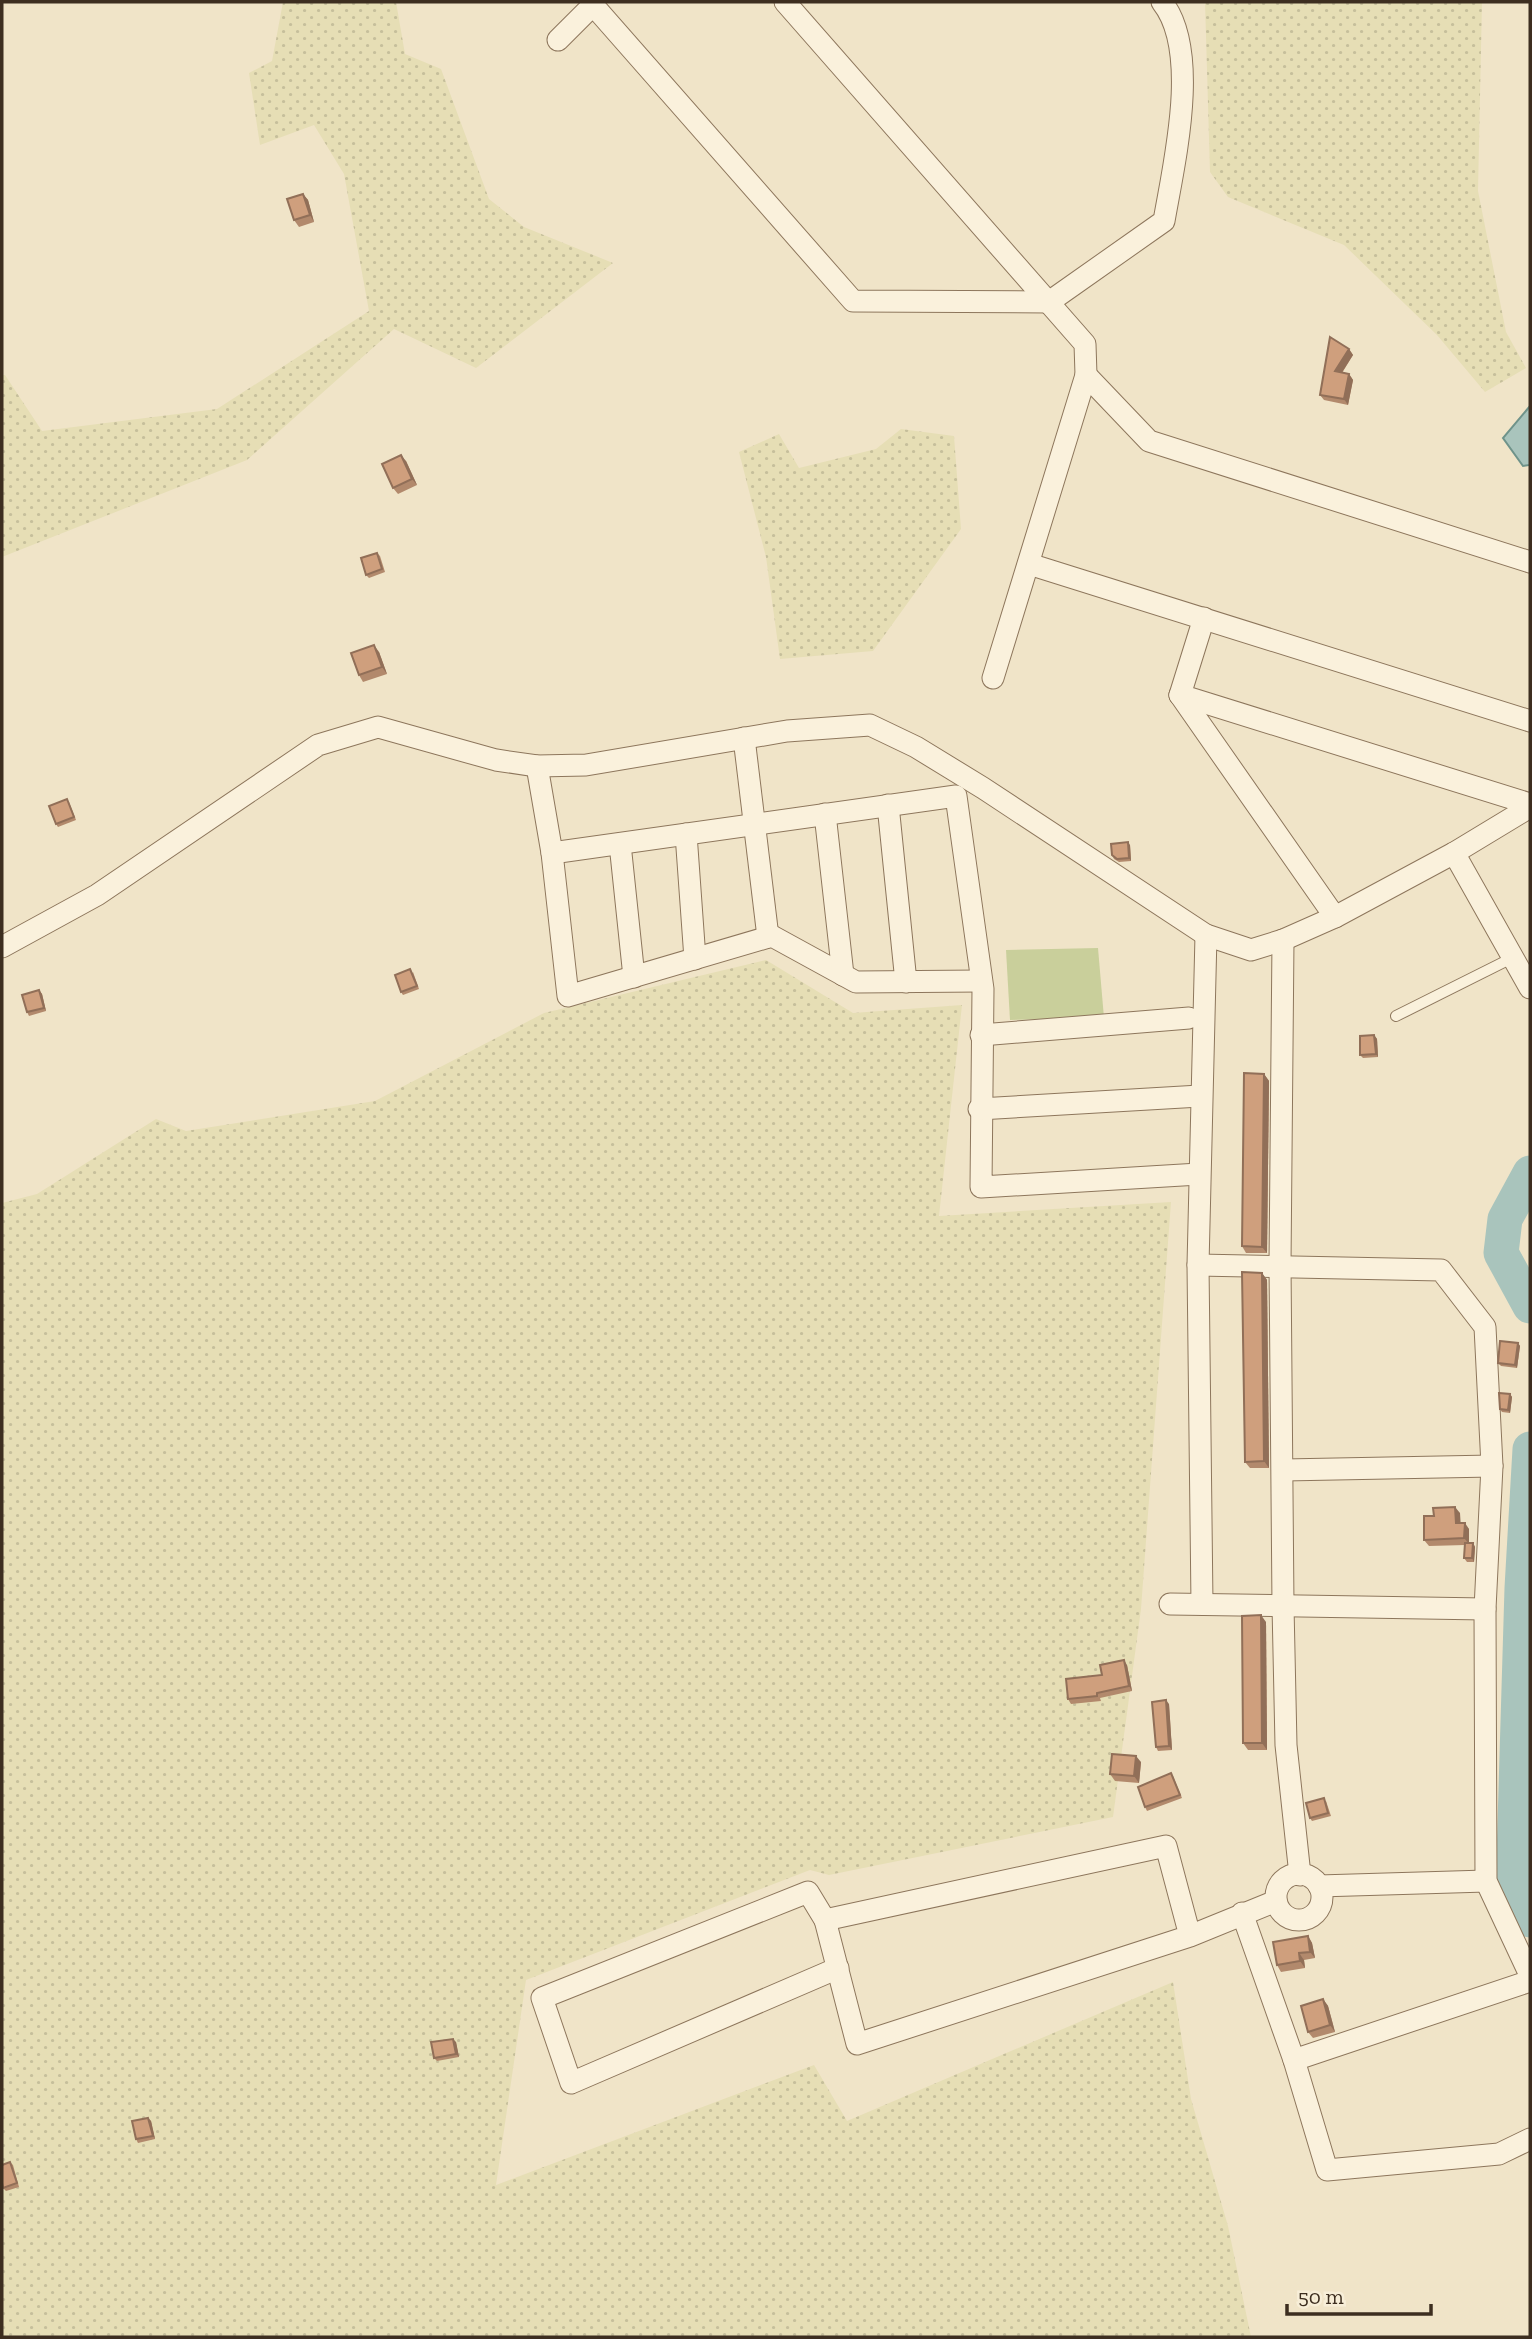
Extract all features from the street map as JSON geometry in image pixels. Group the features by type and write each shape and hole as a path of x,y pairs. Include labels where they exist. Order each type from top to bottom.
{"street":[{"path":"785,2 1086,344 1086,375 993,678"},
{"path":"558,40 595,4 853,301 1049,302 1164,221 1179,140 1182,44 1162,2"},
{"path":"1086,375 1149,442 1530,562"},
{"path":"1029,564 1530,721"},
{"path":"1180,695 1204,618"},
{"path":"1180,695 1530,806"},
{"path":"1180,695 1335,917"},
{"path":"2,947 97,895 318,745 378,727 496,760 537,766 586,765 787,731 870,725 916,747 983,788 1206,935 1251,950 1283,940 1335,917 1454,853 1530,806"},
{"path":"744,738 768,937"},
{"path":"537,766 552,853 568,996 772,936 856,982 981,981"},
{"path":"552,853 956,796 981,981 981,1186 1199,1174"},
{"path":"888,805 906,982"},
{"path":"825,814 843,975"},
{"path":"686,834 695,958"},
{"path":"620,844 634,977"},
{"path":"1454,853 1530,988"},
{"path":"1202,1604 1198,1265 1206,935"},
{"path":"1283,940 1280,1264 1284,1470 1283,1606 1287,1758 1300,1875"},
{"path":"981,1034 1189,1018"},
{"path":"979,1108 1200,1096"},
{"path":"1198,1265 1280,1264 1441,1270 1485,1327 1492,1466 1485,1609 1486,1881 1530,1975"},
{"path":"1284,1470 1492,1466"},
{"path":"1170,1604 1485,1609"},
{"path":"825,1920 1166,1846 1190,1936"},
{"path":"1308,1876 1319,1886 1321,1901 1318,1909 1306,1919 1291,1919 1279,1909 1276,1893 1284,1879 1308,1876"},
{"path":"1319,1886 1486,1881"},
{"path":"838,1968 571,2083 542,1998 808,1892 825,1920 838,1968 857,2044 1190,1936 1276,1901"},
{"path":"1242,1913 1294,2060 1327,2169 1499,2154 1530,2139"},
{"path":"1294,2060 1530,1981"}],"lane":[{"path":"1396,1016 1512,958"}],"shaded area":[{"path":"283,2 396,2 405,54 441,69 489,199 524,227 613,263 476,368 394,329 247,460 2,557 2,375 5,375 42,431 217,409 369,311 344,174 314,125 260,145 249,73 272,61"},
{"path":"1205,2 1482,2 1478,191 1506,332 1526,368 1485,392 1437,335 1344,245 1228,197 1210,172"},
{"path":"901,429 954,436 961,529 873,651 780,659 766,557 739,452 779,434 799,468 876,449"},
{"path":"766,960 853,1013 962,1005 939,1216 1171,1202 1141,1609 1113,1817 829,1875 810,1870 526,1980 496,2185 814,2065 847,2121 1173,1982 1191,2099 1228,2226 1251,2337 2,2337 2,1203 37,1194 156,1119 186,1131 375,1101 544,1013"}],"green space":[{"path":"1098,948 1104,1018 1010,1020 1006,950"}],"water":[{"path":"1530,406 1530,465 1523,466 1503,438"}],"building":[{"path":"303,194 310,215 294,220 287,199"},
{"path":"1330,337 1349,349 1335,371 1349,374 1344,399 1320,395"},
{"path":"401,455 412,479 393,488 382,464"},
{"path":"377,553 382,569 366,575 361,558"},
{"path":"374,645 382,667 359,675 351,653"},
{"path":"67,799 74,817 56,824 49,806"},
{"path":"1128,842 1129,858 1117,859 1112,855 1111,844"},
{"path":"410,969 417,986 401,992 395,975"},
{"path":"39,990 44,1008 27,1012 22,995"},
{"path":"1374,1035 1376,1054 1360,1055 1360,1036"},
{"path":"1244,1073 1264,1074 1262,1247 1242,1246"},
{"path":"1242,1272 1262,1273 1264,1461 1245,1462"},
{"path":"1500,1341 1518,1343 1515,1365 1498,1363"},
{"path":"1499,1393 1510,1394 1508,1410 1500,1409"},
{"path":"1455,1507 1456,1523 1465,1523 1464,1538 1424,1540 1424,1516 1434,1516 1433,1508"},
{"path":"1465,1543 1473,1543 1472,1558 1464,1558"},
{"path":"1261,1615 1262,1743 1243,1743 1242,1616"},
{"path":"1124,1660 1129,1686 1097,1693 1097,1696 1068,1699 1066,1679 1102,1675 1100,1665"},
{"path":"1166,1700 1169,1746 1156,1747 1152,1702"},
{"path":"1112,1754 1136,1756 1134,1776 1110,1774"},
{"path":"1171,1773 1180,1795 1145,1807 1138,1787"},
{"path":"1324,1798 1328,1813 1310,1818 1306,1803"},
{"path":"1308,1936 1310,1952 1299,1953 1300,1961 1277,1965 1273,1942"},
{"path":"1323,1999 1330,2025 1308,2032 1301,2006"},
{"path":"453,2039 456,2054 434,2058 431,2042"},
{"path":"148,2118 153,2136 136,2139 132,2121"},
{"path":"10,2162 17,2183 3,2188 2,2165"}],"waterway":[{"path":"1530,1173 1505,1219 1501,1253 1530,1306"},
{"path":"1530,1449 1522,1588 1513,1890 1530,1920"}]}
